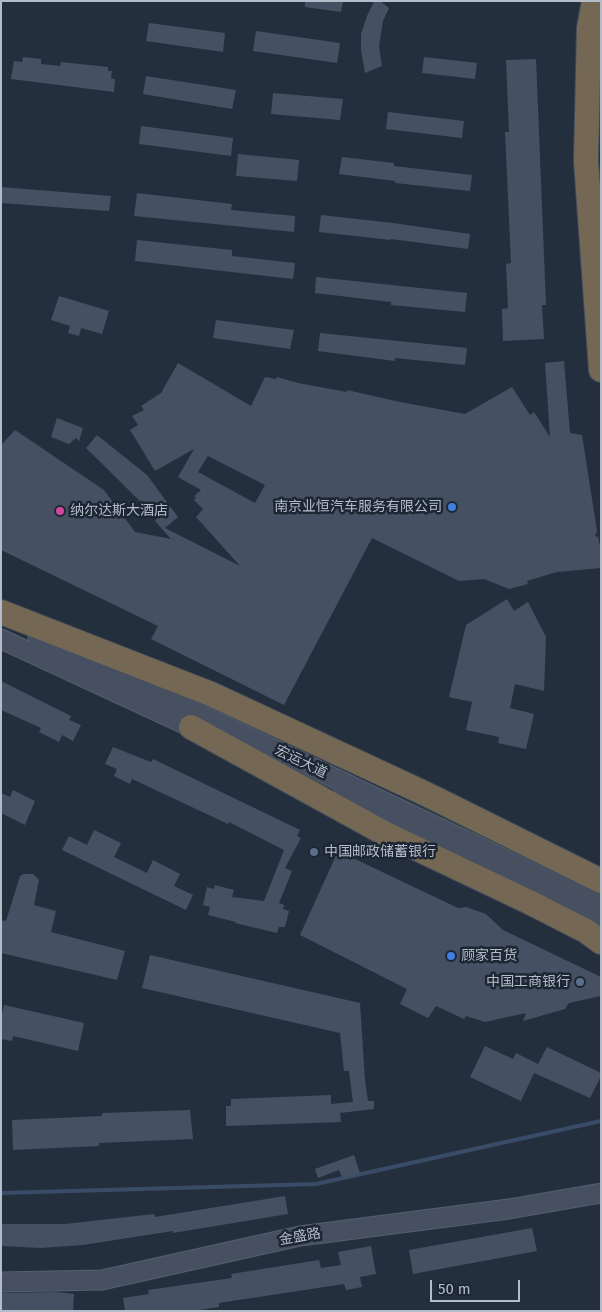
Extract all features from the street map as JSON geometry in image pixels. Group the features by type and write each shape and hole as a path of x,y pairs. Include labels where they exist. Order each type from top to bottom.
{"highway":[{"path":"594,1 589,28 586,161 601,370"},
{"path":"1,612 211,694 426,794 601,881"},
{"path":"191,727 384,833 529,902 586,931 601,942"}],"main road":[{"name":"宏运大道","path":"1,620 601,906"},
{"name":"宏运大道","path":"1,639 601,920"},
{"name":"金盛路","path":"1,1282 102,1280 300,1236 510,1209 601,1193"}],"building":[{"path":"305,1 343,1 341,12 305,7"},
{"path":"374,1 380,1 389,8 383,21 379,46 382,66 365,73 361,50 361,34"},
{"path":"149,23 225,33 223,52 146,41"},
{"path":"256,31 340,43 337,63 253,51"},
{"path":"23,57 41,59 41,64 60,66 61,62 108,67 108,71 112,71 111,79 115,79 114,92 11,79 14,61 22,62"},
{"path":"424,57 477,63 475,79 422,73"},
{"path":"536,59 546,305 542,305 544,339 503,341 502,309 508,308 506,264 511,263 505,132 509,132 506,60"},
{"path":"146,76 236,90 232,109 143,94"},
{"path":"273,93 343,99 340,120 271,114"},
{"path":"388,112 464,121 462,138 386,129"},
{"path":"141,126 233,138 231,156 139,144"},
{"path":"238,154 299,160 297,181 236,176"},
{"path":"342,157 394,163 394,166 472,175 470,191 395,183 395,181 339,174"},
{"path":"1,187 111,196 109,211 1,203"},
{"path":"137,193 232,204 231,210 295,216 294,232 134,216"},
{"path":"321,215 470,234 468,249 319,232"},
{"path":"137,240 232,250 232,256 295,263 293,279 135,261"},
{"path":"316,277 467,293 465,312 391,305 391,302 315,293"},
{"path":"59,296 109,311 102,334 81,328 79,336 68,333 70,326 51,320"},
{"path":"216,320 294,330 290,349 213,338"},
{"path":"320,333 467,348 465,365 395,358 395,361 318,351"},
{"path":"564,361 570,433 582,435 597,531 595,536 598,537 601,551 601,568 557,572 527,581 528,584 509,589 484,579 459,581 372,538 284,705 151,639 158,626 1,550 1,445 15,430 104,490 135,532 171,539 155,521 157,518 86,448 97,435 147,475 178,517 165,528 240,566 196,517 203,509 194,500 196,498 194,496 201,490 178,477 194,449 155,471 130,430 138,425 132,416 144,410 141,406 161,393 178,363 251,406 265,377 276,379 277,377 298,383 347,392 347,390 465,414 512,387 530,415 534,412 550,437 545,363","holes":["208,456 265,485 255,503 198,472"]},
{"path":"57,418 83,428 79,441 76,438 69,444 51,437"},
{"path":"507,599 514,611 528,602 546,637 544,691 515,684 510,708 534,714 526,749 498,743 499,737 466,730 472,702 449,697 466,625"},
{"path":"1,681 71,716 69,720 81,725 73,741 62,735 59,742 39,732 41,728 1,710"},
{"path":"113,747 151,762 153,759 300,830 297,836 301,838 285,868 292,871 279,903 284,905 283,909 289,911 285,927 279,927 277,933 235,923 208,915 210,907 203,905 207,887 214,889 215,885 234,890 232,897 264,901 284,850 229,822 228,824 132,779 130,784 114,776 117,769 105,764"},
{"path":"13,790 35,801 25,825 1,813 1,793 10,797"},
{"path":"94,830 121,843 114,857 147,873 153,860 180,874 174,886 193,895 186,910 62,850 69,836 87,845"},
{"name":"顾家百货","path":"338,851 458,908 466,907 486,914 503,930 601,977 601,996 569,1003 565,1009 523,1021 526,1013 485,1022 466,1016 464,1019 436,1006 428,1018 400,1004 407,989 300,935"},
{"path":"33,874 39,880 34,905 56,911 51,932 125,951 117,980 1,953 1,920 6,921 20,876"},
{"path":"150,955 360,1003 365,1080 368,1101 374,1101 374,1109 340,1113 341,1122 226,1126 226,1106 231,1106 231,1099 331,1095 331,1104 353,1102 349,1071 344,1071 340,1033 142,988"},
{"path":"4,1005 84,1023 78,1051 13,1036 12,1041 1,1039 1,1019"},
{"path":"485,1046 513,1059 516,1053 538,1064 547,1047 601,1073 601,1076 590,1098 534,1073 521,1101 470,1077"},
{"path":"190,1110 193,1139 99,1143 99,1146 13,1150 12,1120 102,1116 102,1113"},
{"path":"354,1155 360,1173 343,1179 339,1170 318,1178 315,1169"},
{"path":"285,1196 288,1214 173,1233 173,1231 83,1245 41,1248 1,1246 1,1224 65,1224 154,1214 155,1217"},
{"path":"532,1228 537,1251 413,1274 409,1250"},
{"path":"371,1246 376,1274 360,1277 362,1287 346,1290 344,1284 219,1303 219,1307 193,1311 125,1311 123,1298 149,1294 148,1290 232,1278 231,1274 319,1260 321,1268 341,1265 338,1252"},
{"path":"57,1292 74,1294 73,1311 1,1311 1,1293"}],"waterway":[{"path":"1,1193 316,1184 601,1121"}],"place":[{"name":"南京业恒汽车服务有限公司","path":"452,507"},
{"name":"纳尔达斯大酒店","path":"60,511"},
{"name":"中国邮政储蓄银行","path":"314,852"},
{"name":"顾家百货","path":"451,956"},
{"name":"中国工商银行","path":"580,982"}]}
